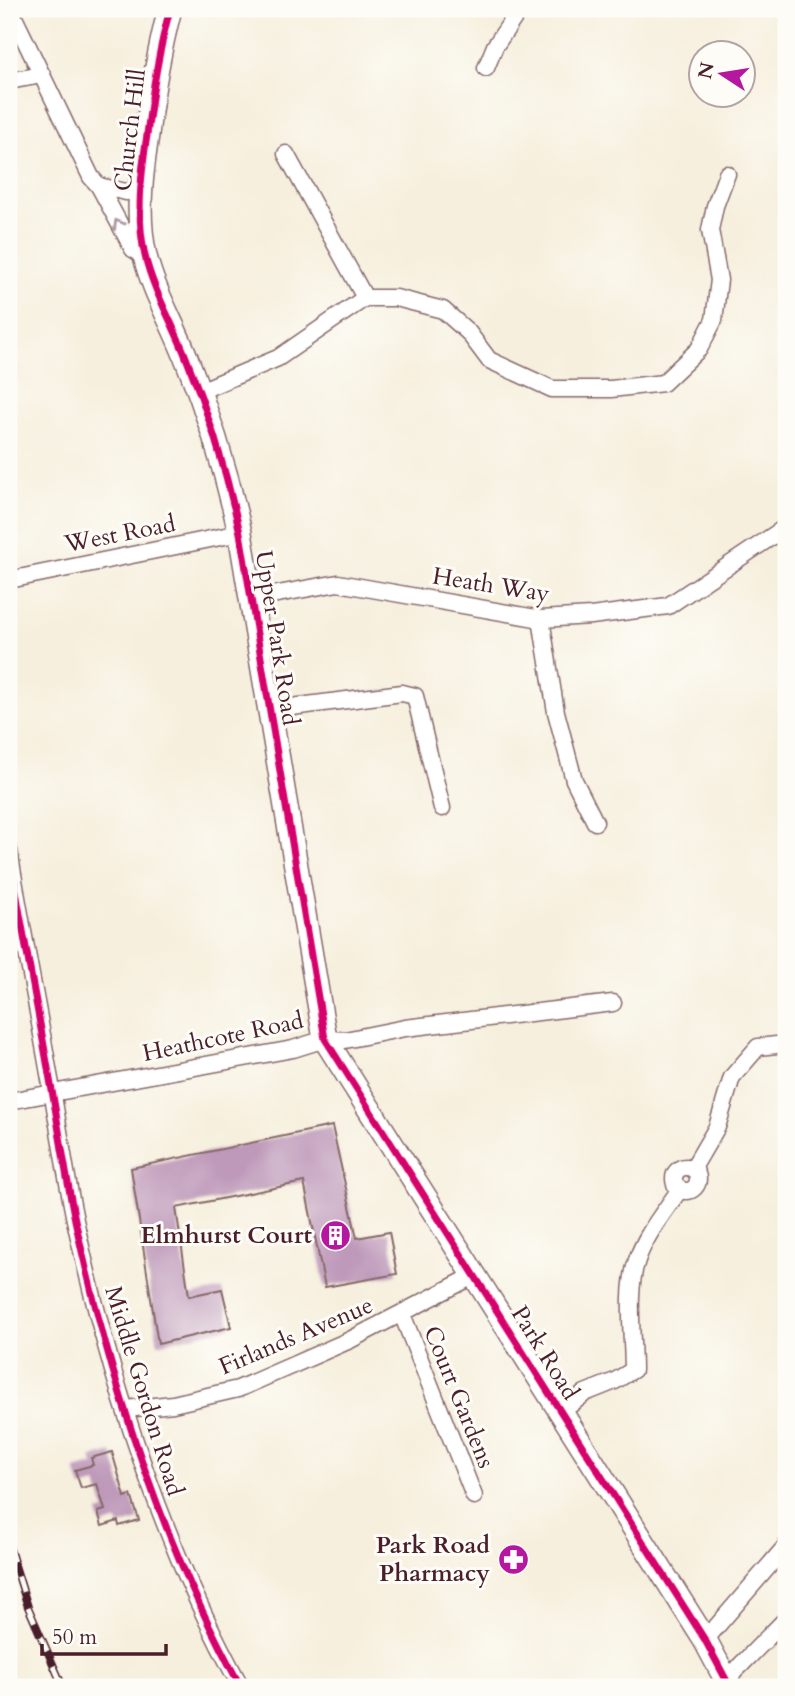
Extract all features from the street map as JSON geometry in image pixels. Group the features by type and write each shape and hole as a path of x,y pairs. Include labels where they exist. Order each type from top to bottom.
{"street":[{"name":"Upper Park Road","path":"10,9 91,177 99,186 132,249 145,256 155,288 200,391 222,457 240,533 325,1039"},
{"name":"Church Hill","path":"145,256 139,191 150,110 170,9"},
{"path":"486,68 495,46 520,9"},
{"path":"9,81 42,75"},
{"path":"286,154 365,298"},
{"path":"200,391 278,358 365,298 396,298 443,310 468,332 489,360 552,389 611,389 663,383 699,349 714,320 719,280 710,230 715,206 727,174"},
{"path":"99,186 126,192 139,191"},
{"name":"Heath Way","path":"250,599 338,583 541,619 668,607 786,527"},
{"name":"West Road","path":"9,580 240,533"},
{"path":"541,619 556,712 574,780 595,822"},
{"path":"268,710 402,692 415,696 442,808"},
{"name":"Middle Gordon Road","path":"9,850 75,1220 106,1341 145,1471 169,1535 192,1590 241,1687"},
{"name":"Heathcote Road","path":"9,1101 280,1052 325,1039 345,1040 405,1028 613,1003"},
{"name":"Park Road","path":"325,1039 705,1640 728,1684"},
{"path":"560,1413 586,1393 633,1370 632,1287 636,1261 650,1233 680,1189 688,1191 695,1187 698,1179 693,1168 717,1127 732,1077 758,1047 786,1044"},
{"name":"Firlands Avenue","path":"126,1409 173,1404 238,1389 402,1314 473,1276"},
{"name":"Court Gardens","path":"402,1314 474,1496"},
{"path":"705,1640 786,1546"},
{"path":"728,1684 786,1619"}],"building":[{"name":"Elmhurst Court","path":"332,1126 357,1238 389,1232 397,1274 325,1287 304,1182 176,1208 189,1296 222,1289 231,1327 158,1344 131,1168"},
{"path":"112,1452 125,1497 131,1495 139,1520 119,1526 118,1521 102,1526 98,1512 105,1510 97,1484 81,1488 75,1470 93,1465 91,1458"}],"railway":[{"path":"9,1546 28,1607 63,1687"}],"cycle path":[{"path":"170,9 156,71 143,165 140,195 142,241 154,283 182,347 210,424 240,533 325,1039 705,1640 730,1687"},
{"path":"9,850 71,1202 104,1340 141,1460 163,1518 186,1576 241,1687"}],"place":[{"name":"Elmhurst Court","path":"335,1235"},
{"name":"Park Road Pharmacy","path":"513,1559"}]}
